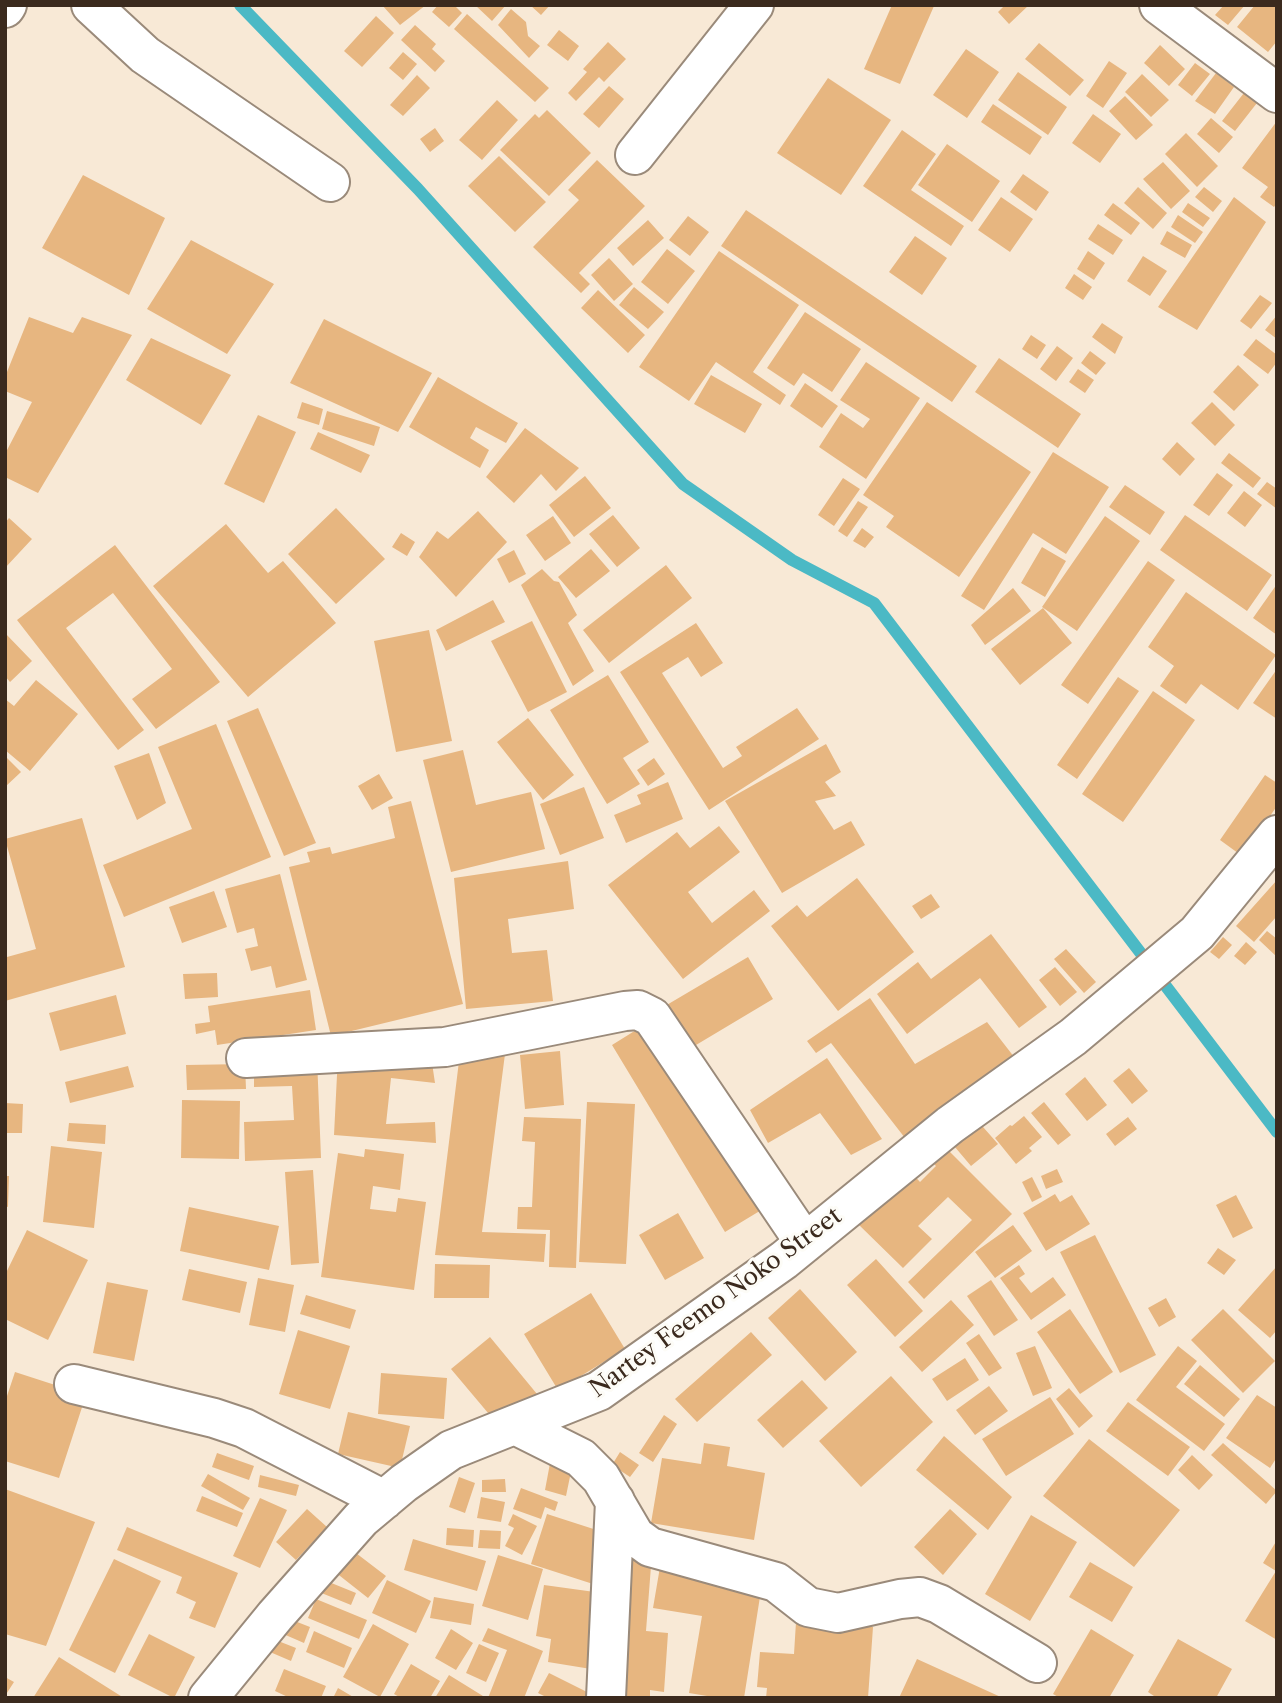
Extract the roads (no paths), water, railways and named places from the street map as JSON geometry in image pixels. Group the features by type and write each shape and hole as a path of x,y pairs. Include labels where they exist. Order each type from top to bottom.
{"street":[{"path":"91,5 145,55 330,182"},
{"path":"635,155 754,5"},
{"path":"1158,5 1277,93"},
{"name":"Nartey Feemo Noko Street","path":"208,1698 275,1616 361,1519 404,1483 451,1450 599,1391 784,1260 950,1125 1073,1037 1197,933 1277,835"},
{"path":"247,1058 445,1047 638,1010 652,1017 805,1243"},
{"path":"74,1384 244,1427 384,1500"},
{"path":"515,1425 581,1458 601,1478 635,1536 650,1547 776,1582 808,1607 838,1613 920,1597 939,1604 1037,1664"},
{"path":"606,1698 615,1501"}],"waterway":[{"path":"240,5 418,189 683,484 792,560 874,603 1277,1132"}]}
